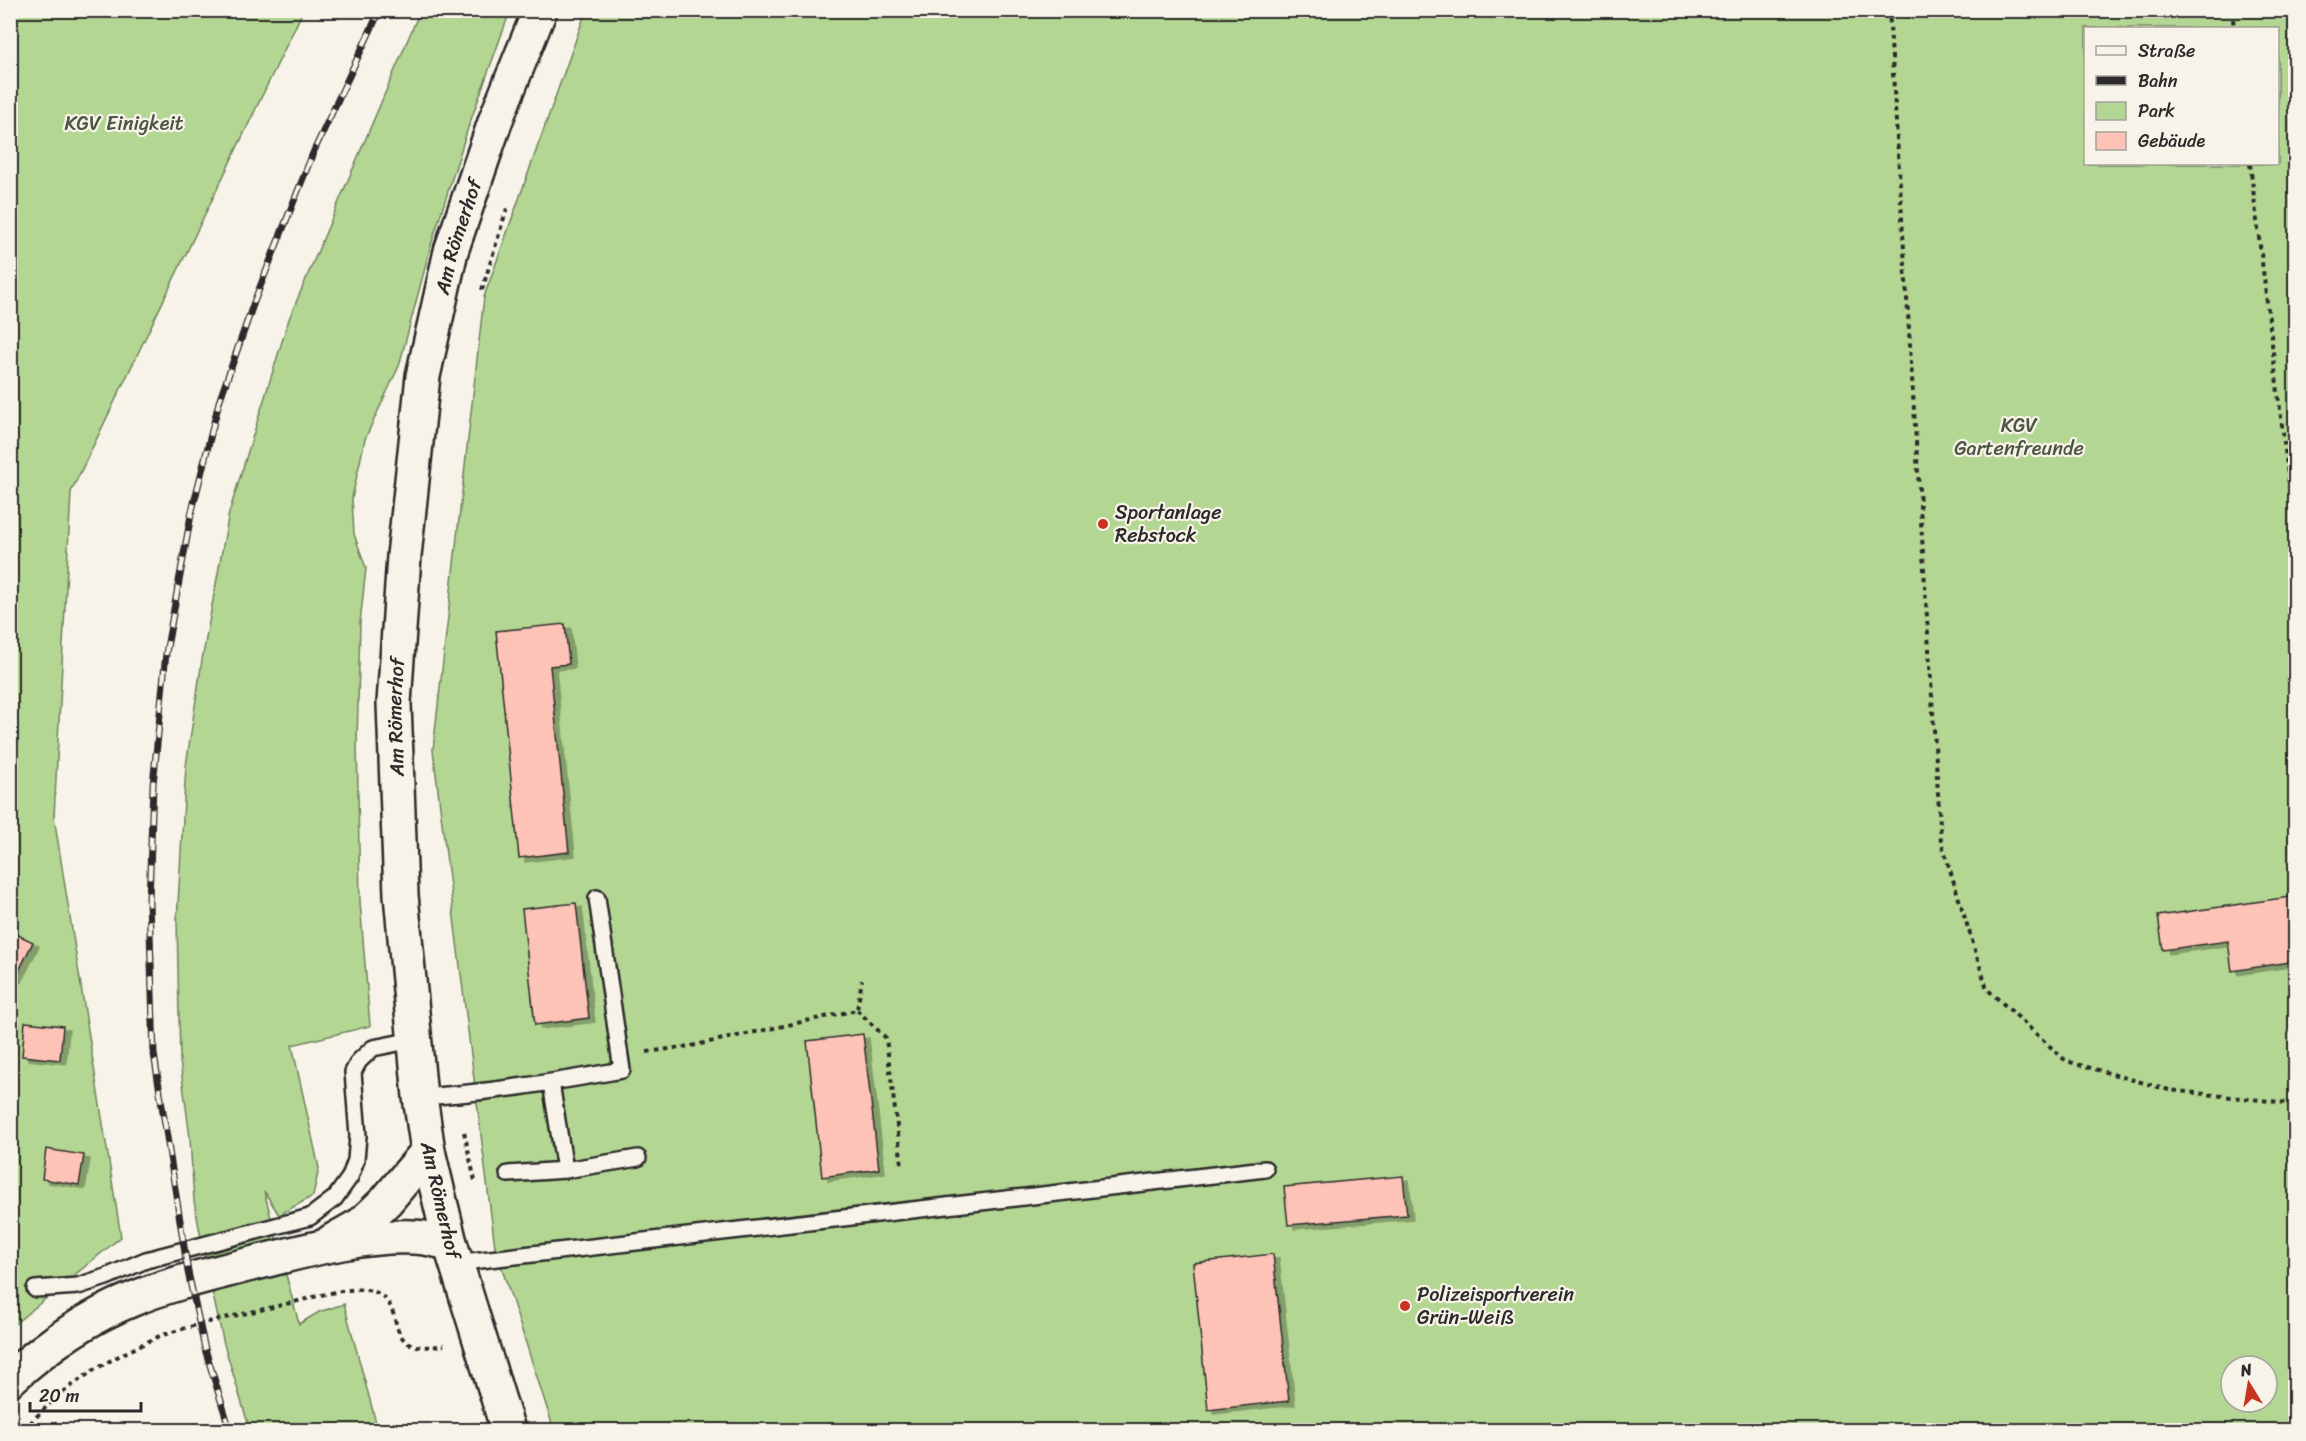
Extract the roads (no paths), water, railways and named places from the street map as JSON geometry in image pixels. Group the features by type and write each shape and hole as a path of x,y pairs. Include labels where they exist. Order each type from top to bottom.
{"main road":[{"name":"Am Römerhof","path":"508,1431 452,1253 428,1151 413,1040 401,895 394,703 404,556 423,376 451,251 496,119 540,10"},
{"path":"323,1247 362,1224 387,1200 428,1151"},
{"path":"10,1378 37,1354 83,1325 132,1299 198,1277 323,1247 372,1240 415,1237 452,1253"}],"lane":[{"path":"420,1097 456,1095 551,1083 622,1070 597,898"},
{"path":"35,1289 78,1286 146,1260 310,1217 336,1198 350,1177 356,1160 358,1136 353,1072 359,1061 373,1048 413,1040"},
{"path":"551,1083 565,1170"},
{"path":"508,1173 565,1170 638,1158"},
{"path":"452,1253 1265,1169"}],"railway":[{"path":"230,1430 205,1349 188,1272 154,1054 149,901 153,785 166,653 191,515 219,402 254,302 313,153 380,10"}],"place":[{"name":"Sportanlage Rebstock","path":"1103,524"},
{"name":"Polizeisportverein Grün-Weiß","path":"1405,1306"}],"park label":[{"name":"KGV Einigkeit","path":"124,123"},
{"name":"KGV Gartenfreunde","path":"2019,436"}]}
